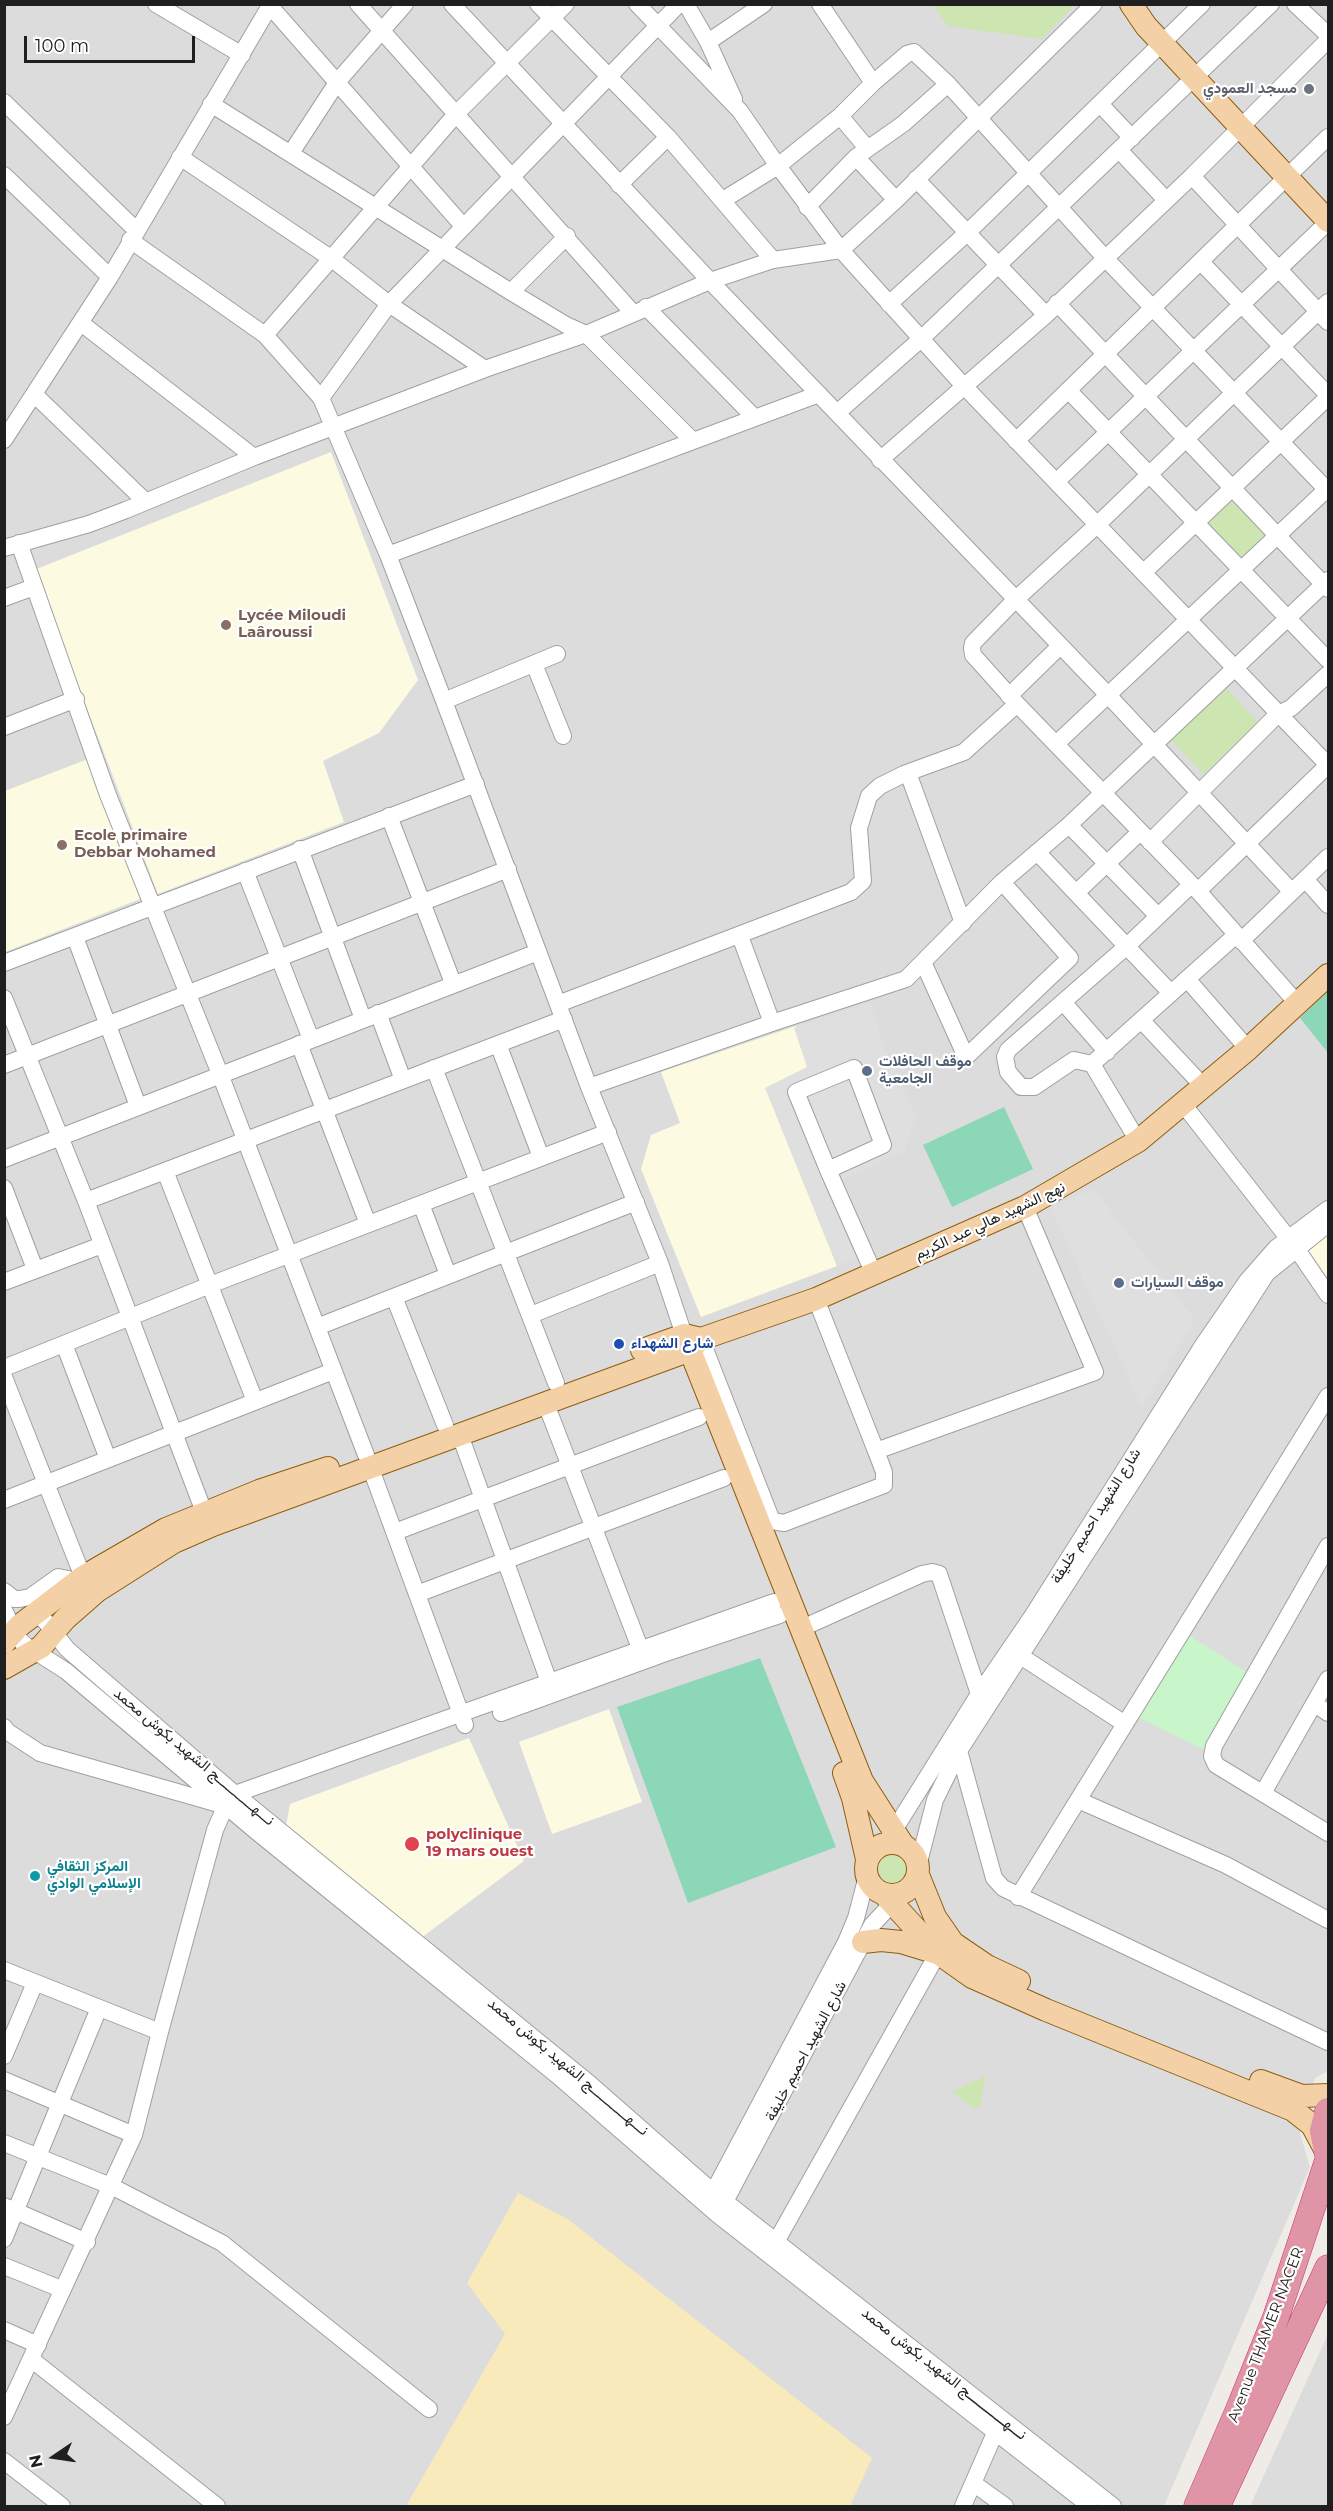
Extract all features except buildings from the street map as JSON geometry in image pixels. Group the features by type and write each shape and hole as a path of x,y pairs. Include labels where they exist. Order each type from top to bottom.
{"highway":[{"path":"1328,2156 1323,2131 1329,2111"},
{"name":"Avenue THAMER NACER","path":"1197,2506 1272,2327 1328,2156"},
{"name":"Avenue THAMER NACER","path":"1217,2506 1329,2268"}],"main road":[{"path":"1131,4 1163,44 1329,221"},
{"name":"نهج الشهيد هالي عبد الكريم","path":"682,1340 816,1299 1025,1207 1138,1141 1248,1049 1329,975"},
{"path":"4,1668 35,1650 97,1591 174,1542 453,1430 556,1383 682,1340"},
{"path":"453,1430 546,1404 682,1340"},
{"path":"682,1340 699,1417 848,1784 873,1887 892,1897 938,1953 972,1977 1046,2010 1293,2110 1312,2125 1328,2156"},
{"path":"682,1340 862,1781 894,1840 913,1854 946,1935 964,1952 987,1966 1051,1996 1282,2089 1302,2096 1329,2095"},
{"path":"8,1628 36,1613 81,1579 166,1528 204,1512 369,1462"},
{"path":"867,1868 872,1852 894,1840"},
{"path":"892,1897 914,1883 918,1870"},
{"path":"863,1942 901,1942 938,1953"}],"street":[{"path":"156,4 242,55"},
{"path":"358,4 567,236 640,310 754,418"},
{"path":"291,153 338,81 405,4"},
{"path":"452,4 710,281 1107,694 1292,892"},
{"path":"538,4 668,137 773,260"},
{"path":"266,335 457,113 567,4"},
{"path":"637,4 740,111 807,207 889,304 1016,441 1329,765 1247,843 1158,916 1008,1050 1004,1064 1021,1087 1034,1087 1074,1060 1092,1064 1138,1141"},
{"path":"321,398 390,304 679,4"},
{"path":"686,4 708,42 740,111"},
{"path":"708,42 764,4"},
{"path":"820,4 873,83"},
{"path":"463,1721 369,1462 220,1074 108,795 76,699 34,587 12,546 89,524 254,457 485,369 586,334 710,281 773,260 841,250 896,200 1094,4"},
{"path":"889,304 968,232 1202,4"},
{"path":"837,413 921,339 1271,4"},
{"path":"1295,4 1329,35"},
{"path":"4,440 110,277 271,5 464,226"},
{"path":"880,459 1052,309 1192,176 1329,40"},
{"path":"723,200 778,166 840,116 873,83 913,52 948,84 1105,258 1328,489 1277,534 1057,742"},
{"path":"807,207 862,153 903,124 948,84"},
{"path":"4,102 134,236 266,335 321,398 388,555 589,1087 660,1263 682,1340 772,1521 784,1523 884,1485 884,1472 816,1299"},
{"path":"211,104 511,292 566,325 586,334 693,441"},
{"path":"1101,104 1132,138"},
{"path":"840,116 862,153 896,200"},
{"path":"620,185 668,137"},
{"path":"1016,441 1329,137"},
{"path":"1119,150 1166,200"},
{"path":"180,157 332,260 390,304 485,369"},
{"path":"4,175 110,277"},
{"path":"1192,176 1280,269 1325,312 1282,346 1098,525 1015,600 973,643 973,656 1194,888 1297,1003"},
{"path":"589,1087 906,979 1002,882 1069,825 1235,666 1327,584 1106,354 999,265 916,179"},
{"path":"1056,482 1329,221"},
{"path":"511,292 567,236"},
{"path":"1144,572 1329,396 1202,262"},
{"path":"81,322 254,457"},
{"path":"1068,390 1329,660"},
{"path":"388,555 819,394"},
{"path":"35,395 146,502"},
{"path":"4,598 34,587"},
{"path":"86,1201 498,1044 561,1012 859,886 863,881 863,872 859,828 869,796 880,786 908,772 964,752 1060,646"},
{"path":"444,701 557,654"},
{"path":"534,664 563,736"},
{"path":"1076,893 1107,863 1145,837 1200,793 1278,714 1291,708 1329,674"},
{"path":"4,727 76,699"},
{"path":"908,772 963,922"},
{"path":"4,963 476,784"},
{"path":"389,816 453,983"},
{"path":"1069,825 1158,916"},
{"path":"300,849 332,937 403,1080"},
{"path":"1037,852 1171,993"},
{"path":"1092,1064 1187,979 1292,892 1329,857"},
{"path":"4,1065 508,869"},
{"path":"245,871 278,958 305,1041 324,1111 368,1224"},
{"path":"1305,879 1329,904"},
{"path":"923,962 966,1057 1070,958 1002,882"},
{"path":"740,936 772,1023"},
{"path":"75,937 138,1106"},
{"path":"4,1159 453,983 538,952"},
{"path":"1187,979 1248,1049"},
{"path":"4,998 86,1201 128,1318 204,1512"},
{"path":"1063,1002 1107,1052"},
{"path":"1142,1021 1203,1086"},
{"path":"498,1044 541,1157"},
{"path":"434,1068 556,1383"},
{"path":"828,1170 883,1145 854,1068 796,1092 828,1170 874,1275"},
{"path":"1184,1104 1292,1243 1329,1295"},
{"path":"4,1368 210,1285 608,1132"},
{"path":"165,1171 255,1401"},
{"path":"4,1188 35,1269"},
{"path":"317,1328 636,1202"},
{"path":"421,1203 448,1275"},
{"path":"876,1451 1095,1372 1025,1207"},
{"name":"شارع الشهيد احميم خليفة","path":"894,1840 979,1694 1033,1615 1203,1345 1247,1281 1329,1209"},
{"name":"شارع الشهيد احميم خليفة","path":"918,1870 935,1800 959,1751 1022,1657 1267,1273 1292,1243 1329,1224"},
{"path":"4,1281 102,1245"},
{"path":"531,1315 660,1263"},
{"path":"394,1297 484,1500 549,1683"},
{"path":"64,1344 108,1459"},
{"path":"4,1500 333,1371"},
{"path":"4,1377 81,1579 58,1577 30,1597 20,1599 14,1599 4,1591"},
{"path":"1018,1897 1329,1396"},
{"path":"546,1404 640,1648"},
{"path":"395,1532 570,1468 699,1417"},
{"path":"417,1594 724,1478"},
{"path":"1329,1546 1214,1746 1212,1756 1216,1765 1329,1833"},
{"path":"800,1629 922,1574 932,1572 939,1574 979,1694"},
{"path":"463,1721 549,1683 640,1648 777,1609"},
{"path":"6,1731 40,1753 235,1804 463,1721 663,1654 777,1609"},
{"name":"نـــهـــــــــــج الشهيد بكوش محمد","path":"36,1613 67,1649 235,1804"},
{"name":"نـــهـــــــــــج الشهيد بكوش محمد","path":"8,1628 21,1642 66,1671 590,2084 716,2204 995,2433 1090,2506"},
{"path":"1022,1657 1125,1724"},
{"path":"1263,1793 1322,1708 1329,1679"},
{"path":"959,1751 994,1878 1003,1888 1329,2042"},
{"path":"1078,1800 1226,1865 1329,1920"},
{"path":"4,2417 61,2289 87,2242 113,2187 134,2135 200,1878 235,1804"},
{"name":"شارع الشهيد احميم خليفة","path":"716,2204 846,1942 856,1918 867,1868"},
{"name":"شارع الشهيد احميم خليفة","path":"716,2204 863,1942 892,1897"},
{"path":"776,2242 938,1953"},
{"path":"4,1970 160,2032"},
{"path":"4,2056 35,1983"},
{"path":"4,2239 10,2208 39,2158 99,2008"},
{"path":"4,2080 134,2135"},
{"path":"4,2143 113,2187 237,2253 429,2409"},
{"name":"نـــهـــــــــــج الشهيد بكوش محمد","path":"716,2204 776,2242 1113,2506"},
{"path":"10,2208 87,2242"},
{"path":"4,2266 61,2289"},
{"path":"4,2330 34,2352 211,2505"},
{"path":"963,2506 995,2433"},
{"path":"4,2461 62,2506"},
{"path":"973,2483 1005,2506"}],"shaded area":[{"path":"5,5 1328,5 1328,2071 1315,2078 1299,2130 1310,2167 1164,2506 5,2506"},
{"name":"Lycée Miloudi Laâroussi","path":"331,452 418,680 379,733 323,761 344,822 158,894 34,570"},
{"name":"Ecole primaire Debbar Mohamed","path":"88,759 140,899 5,952 5,791"},
{"path":"870,1002 884,1046 916,1115 905,1151 843,1179 872,1251 837,1266 765,1088 807,1067 794,1028"},
{"path":"796,1026 812,1069 766,1088 837,1266 701,1317 641,1169 651,1135 680,1123 661,1072"},
{"path":"1094,1189 1195,1320 1142,1407 1050,1207"},
{"path":"1328,1232 1328,1281 1307,1248"},
{"path":"609,1709 642,1802 552,1834 519,1742"},
{"name":"polyclinique 19 mars ouest","path":"469,1738 524,1861 421,1938 286,1826 290,1804"},
{"path":"1328,2334 1328,2506 1250,2506"}],"green space":[{"path":"933,5 1074,5 1042,39 948,26"},
{"path":"1230,499 1266,535 1242,559 1206,523"},
{"path":"1225,687 1258,722 1204,774 1171,740"},
{"path":"1328,991 1328,1053 1300,1018"},
{"path":"1004,1107 1033,1169 952,1207 923,1145"},
{"path":"1186,1633 1249,1674 1205,1750 1137,1717"},
{"path":"760,1658 836,1847 688,1903 617,1707"},
{"path":"892,1852 905,1857 910,1870 905,1883 892,1888 879,1883 874,1870 879,1857"},
{"path":"985,2076 981,2105 975,2109 952,2092"}],"sand":[{"path":"518,2193 569,2220 872,2458 850,2506 406,2506 505,2334 467,2283"}],"place":[{"name":"مسجد العمودي","path":"1309,89"},
{"name":"Lycée Miloudi Laâroussi","path":"226,625"},
{"name":"Ecole primaire Debbar Mohamed","path":"62,845"},
{"name":"موقف الحافلات الجامعية","path":"867,1071"},
{"name":"موقف السيارات","path":"1119,1283"},
{"name":"شارع الشهداء","path":"619,1344"},
{"name":"polyclinique 19 mars ouest","path":"412,1844"},
{"name":"المركز الثقافي الإسلامي الوادي","path":"35,1876"}]}
